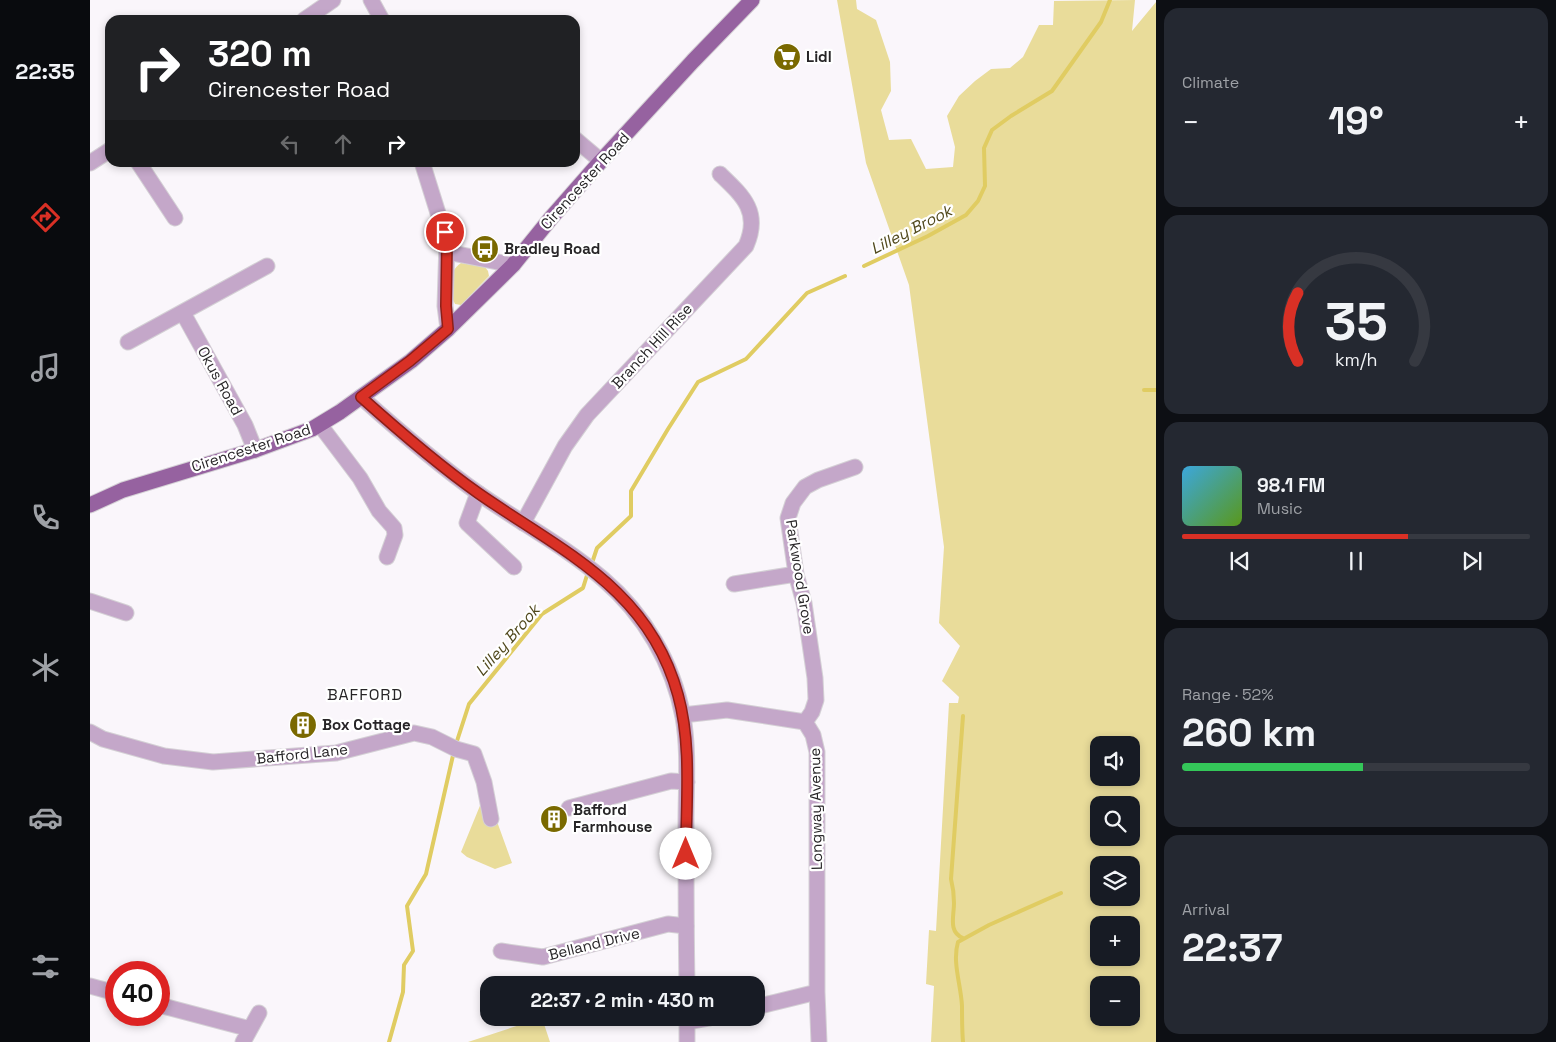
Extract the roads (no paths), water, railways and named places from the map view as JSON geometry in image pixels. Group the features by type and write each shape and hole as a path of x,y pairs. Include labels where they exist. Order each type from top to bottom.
{"main road":[{"name":"Cirencester Road","path":"90,505 123,490 255,450 320,425 410,361 448,329 513,265 601,161 752,0"}],"street":[{"path":"311,15 333,0"},
{"path":"370,0 379,15"},
{"path":"580,143 601,161"},
{"path":"90,163 105,153"},
{"path":"90,168 105,158"},
{"path":"141,167 175,218"},
{"path":"424,167 447,242 446,306 448,329"},
{"name":"Branch Hill Rise","path":"523,523 564,446 587,415 746,246 752,224 749,208 742,196 720,174"},
{"path":"447,252 513,265"},
{"path":"128,342 267,266"},
{"name":"Okus Road","path":"183,313 245,425 255,450"},
{"path":"361,397 433,460 602,578 631,606 654,639 672,675 686,739 687,976"},
{"path":"320,425 360,478 380,511 394,528 395,535 387,557"},
{"name":"Parkwood Grove","path":"804,722 812,712 816,700 815,678 804,603 796,574 788,518 793,503 805,487 854,466"},
{"path":"478,493 467,523 514,567"},
{"path":"734,584 796,574"},
{"path":"90,601 126,614"},
{"path":"682,715 727,710 804,722"},
{"name":"Longway Avenue","path":"804,722 813,735 817,752 817,992 819,1042"},
{"name":"Bafford Lane","path":"90,732 103,738 164,756 213,762 336,753 414,733 432,737 456,749 474,754 484,782 491,819"},
{"path":"569,808 671,781 686,782"},
{"name":"Belland Drive","path":"501,951 543,957 668,924 686,926"},
{"path":"90,986 105,990"},
{"path":"765,1005 817,992"},
{"path":"170,1009 247,1035 259,1013"},
{"path":"687,1026 687,1042"}],"waterway":[{"name":"Lilley Brook","path":"864,266 928,236 966,215 978,201 985,186 984,148 992,130 1052,91 1101,22 1110,0"},
{"name":"Lilley Brook","path":"591,566 597,548 631,516 631,491 698,382 746,359 807,293 845,276"},
{"path":"1144,390 1156,390"},
{"name":"Lilley Brook","path":"456,744 469,704 542,614 583,588 588,572"},
{"path":"963,716 951,879 954,897 954,928 955,932 963,938"},
{"name":"Lilley Brook","path":"389,1042 403,992 404,965 413,951 407,906 426,874 454,751"},
{"path":"963,1042 962,1006 956,957 958,942 989,925 1061,893"}],"place":[{"name":"Lidl","path":"787,57"},
{"name":"Bradley Road","path":"485,249"},
{"name":"Box Cottage","path":"303,725"},
{"name":"Bafford Farmhouse","path":"554,819"}],"district":[{"name":"BAFFORD","path":"365,694"}]}
